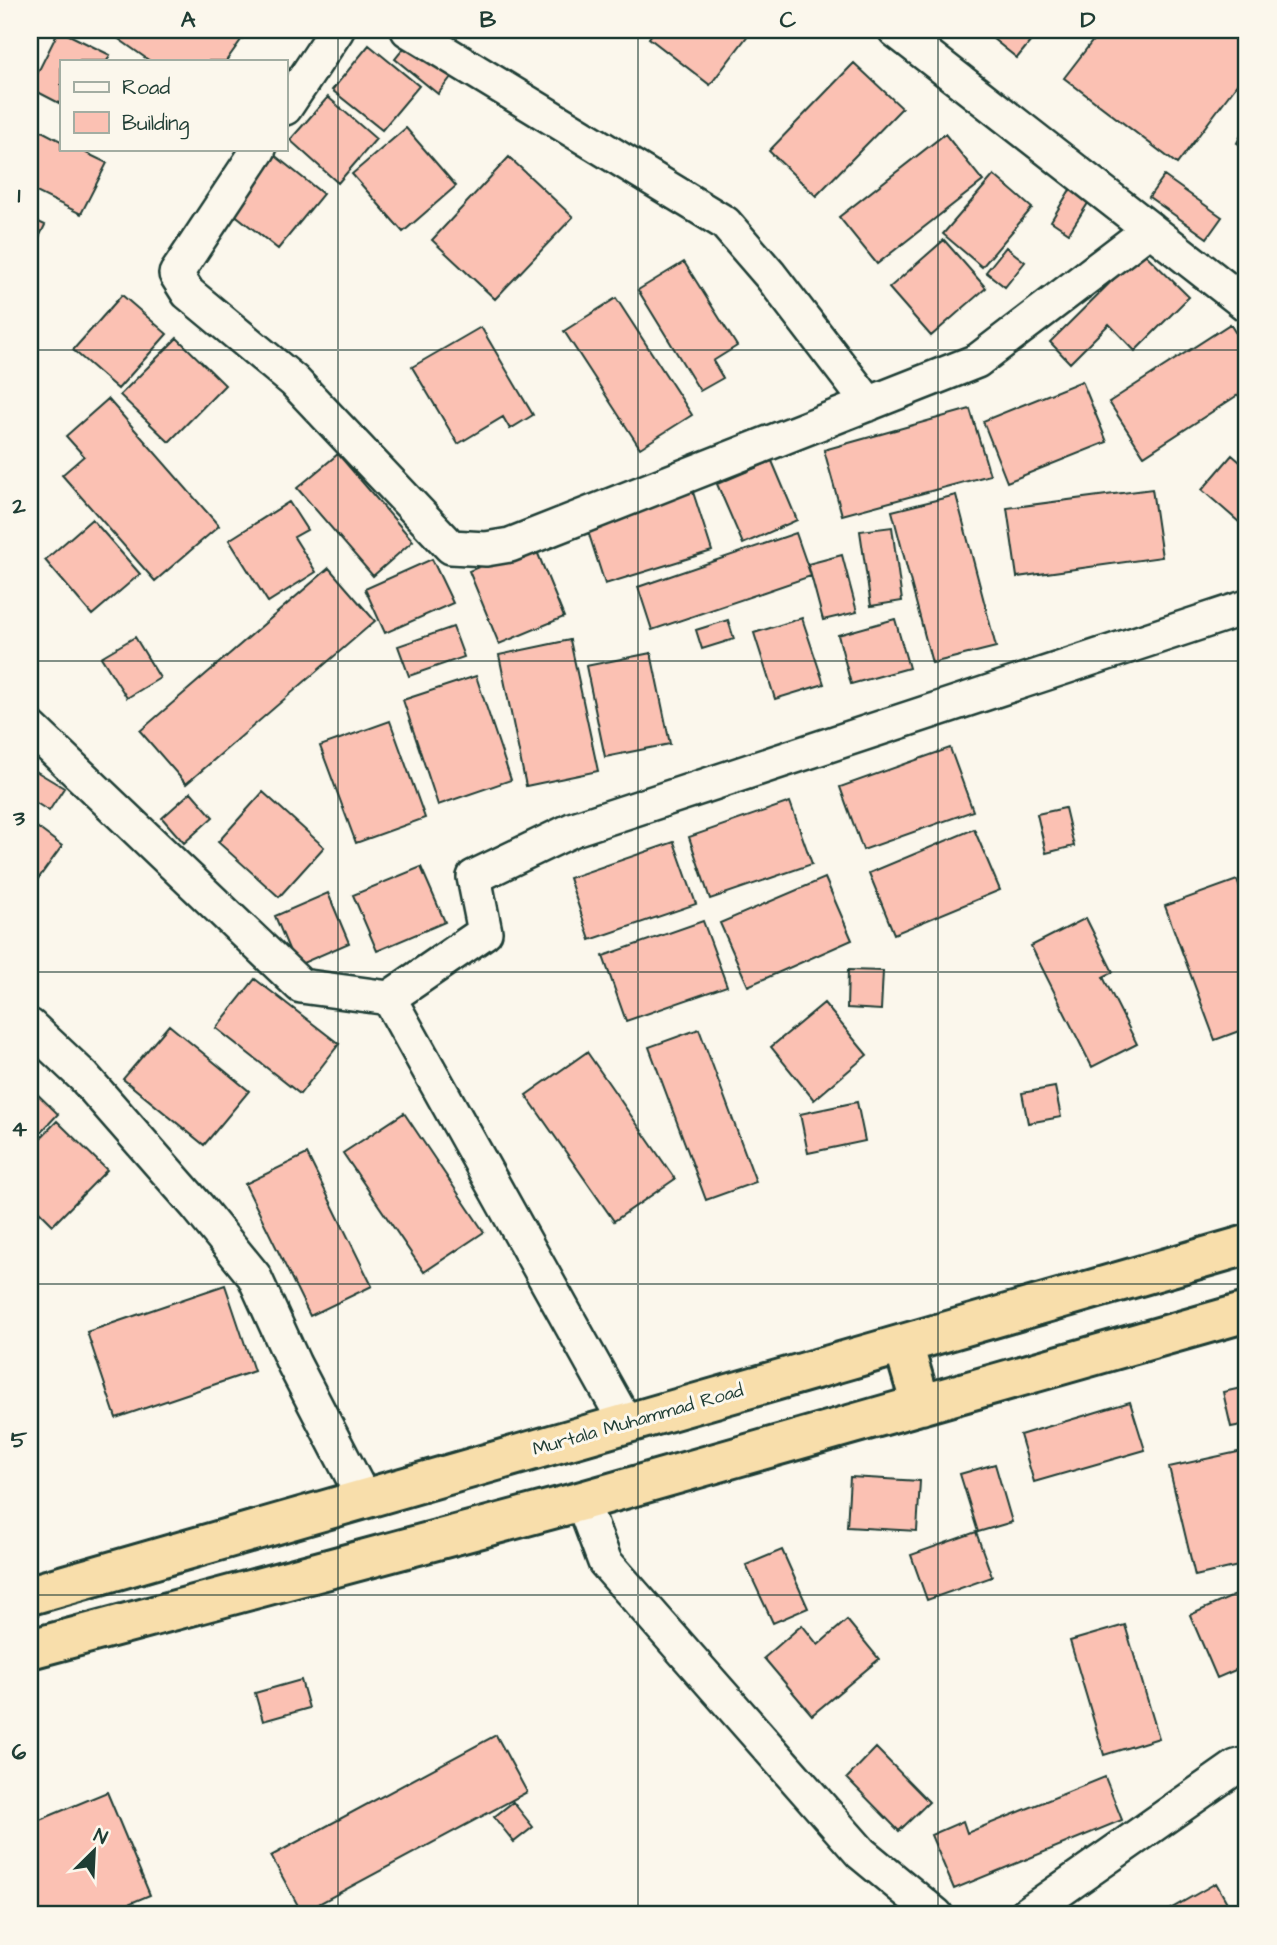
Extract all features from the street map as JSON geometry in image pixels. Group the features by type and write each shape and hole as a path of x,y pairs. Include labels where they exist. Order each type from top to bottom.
{"highway":[{"name":"Murtala Muhammad Road","path":"30,1595 1247,1245"},
{"path":"30,1649 582,1501 1247,1312"},
{"path":"904,1344 921,1405"}],"street":[{"path":"287,105 337,30"},
{"path":"408,30 724,223 770,275 869,404"},
{"path":"895,30 1247,305"},
{"path":"258,150 176,274 188,293 294,381 451,547 486,549 510,545 977,361 1150,229"},
{"path":"30,727 301,986 388,998 485,932 474,877 574,829 1247,607"},
{"path":"388,998 626,1423"},
{"path":"30,1026 84,1076 254,1276 294,1364 365,1499"},
{"path":"582,1501 605,1562 861,1853 936,1915"},
{"path":"1025,1915 1236,1767 1247,1764"}],"building":[{"path":"59,30 110,55 108,60 60,60 60,103 30,88"},
{"path":"116,30 242,30 246,33 227,60 149,60 113,35"},
{"path":"655,30 752,30 710,85 649,38"},
{"path":"982,30 1040,30 1017,58"},
{"path":"1101,30 1236,30 1247,39 1247,71 1177,164 1064,78"},
{"path":"408,43 451,77 438,94 395,59"},
{"path":"369,45 419,86 382,130 332,90"},
{"path":"854,63 902,108 816,196 769,151"},
{"path":"328,97 376,139 338,183 290,140"},
{"path":"1247,124 1247,149 1237,143"},
{"path":"30,125 60,140 60,150 80,150 107,163 81,214 30,189"},
{"path":"406,128 456,186 403,232 352,174"},
{"path":"945,134 983,181 877,264 839,217"},
{"path":"273,154 323,194 278,249 228,209"},
{"path":"509,157 573,217 495,299 432,240"},
{"path":"994,175 1032,208 982,267 943,234"},
{"path":"1164,176 1222,217 1207,238 1149,197"},
{"path":"1071,188 1090,200 1069,233 1051,221"},
{"path":"30,218 45,225 30,256"},
{"path":"944,240 986,288 931,336 889,288"},
{"path":"1006,247 1025,262 1005,287 986,272"},
{"path":"1142,251 1189,297 1135,351 1109,324 1070,363 1050,342"},
{"path":"684,262 737,346 713,361 723,378 700,391 638,290"},
{"path":"122,295 167,334 118,389 73,350"},
{"path":"616,298 692,415 640,448 564,331"},
{"path":"1230,324 1247,351 1247,389 1144,456 1109,402"},
{"path":"481,327 533,415 510,429 503,417 458,444 412,367"},
{"path":"177,338 225,385 169,442 120,395"},
{"path":"1082,381 1107,442 1007,482 983,421"},
{"path":"108,399 219,526 155,581 62,475 84,456 66,436"},
{"path":"970,409 990,475 842,515 824,450"},
{"path":"338,454 413,541 373,576 297,488"},
{"path":"1232,455 1247,468 1247,529 1202,490"},
{"path":"772,461 797,520 743,544 717,484"},
{"path":"692,489 712,551 605,584 585,522"},
{"path":"1152,489 1162,557 1017,577 1007,508"},
{"path":"956,495 996,647 932,663 892,511"},
{"path":"289,502 307,530 294,537 316,572 268,602 229,540"},
{"path":"92,519 140,574 92,615 45,560"},
{"path":"892,527 902,601 871,606 860,531"},
{"path":"796,533 811,576 652,630 638,587"},
{"path":"534,544 564,617 499,644 469,571"},
{"path":"842,555 857,612 823,620 808,564"},
{"path":"432,559 453,603 385,633 365,589"},
{"path":"329,568 375,621 186,784 140,731"},
{"path":"802,618 824,684 775,699 754,633"},
{"path":"895,619 909,668 851,684 838,635"},
{"path":"728,620 734,639 702,649 696,630"},
{"path":"453,627 464,657 409,676 398,646"},
{"path":"135,637 160,678 127,698 101,657"},
{"path":"570,640 598,771 526,786 499,655"},
{"path":"651,653 670,744 605,757 586,666"},
{"path":"476,676 511,780 438,805 403,700"},
{"path":"390,721 425,818 356,843 320,746"},
{"path":"950,748 973,811 863,850 840,787"},
{"path":"34,770 64,788 49,811 30,799 30,777"},
{"path":"191,792 213,817 184,843 162,818"},
{"path":"263,792 324,847 279,897 218,842"},
{"path":"790,802 812,864 710,899 689,837"},
{"path":"1065,808 1074,846 1046,853 1037,814"},
{"path":"30,822 62,846 30,890"},
{"path":"974,829 1000,890 894,934 869,873"},
{"path":"674,842 696,904 590,940 569,878"},
{"path":"421,867 445,922 377,951 353,895"},
{"path":"825,878 852,940 748,986 720,923"},
{"path":"1237,880 1247,908 1247,1028 1215,1040 1165,906"},
{"path":"328,893 349,943 296,966 275,916"},
{"path":"1086,918 1113,972 1103,977 1137,1044 1092,1067 1031,946"},
{"path":"703,921 727,986 626,1021 603,956"},
{"path":"848,970 883,971 881,1010 847,1008"},
{"path":"255,979 339,1044 300,1094 216,1028"},
{"path":"824,1003 867,1055 814,1100 771,1047"},
{"path":"169,1025 249,1091 204,1145 123,1079"},
{"path":"699,1029 756,1182 706,1200 649,1047"},
{"path":"587,1052 675,1179 614,1221 526,1095"},
{"path":"30,1087 58,1114 30,1144"},
{"path":"1055,1087 1061,1117 1028,1123 1022,1093"},
{"path":"857,1102 865,1141 808,1153 800,1114"},
{"path":"404,1113 484,1232 424,1272 343,1153"},
{"path":"57,1121 107,1170 53,1225 30,1202 30,1149"},
{"path":"307,1154 372,1286 310,1316 245,1184"},
{"path":"225,1285 254,1371 116,1418 87,1332"},
{"path":"1246,1387 1247,1424 1231,1427 1223,1392"},
{"path":"1130,1402 1145,1450 1034,1482 1020,1435"},
{"path":"1247,1450 1247,1564 1195,1576 1169,1467"},
{"path":"995,1464 1012,1522 978,1532 960,1474"},
{"path":"850,1477 920,1481 917,1531 847,1527"},
{"path":"976,1532 992,1577 927,1600 911,1555"},
{"path":"782,1550 808,1608 773,1623 746,1565"},
{"path":"1247,1590 1247,1665 1217,1678 1190,1615"},
{"path":"847,1620 879,1659 812,1715 764,1658 802,1625 818,1645"},
{"path":"1125,1625 1159,1738 1104,1755 1070,1641"},
{"path":"301,1680 309,1708 263,1721 255,1693"},
{"path":"496,1735 527,1792 302,1913 271,1856"},
{"path":"876,1748 929,1802 899,1831 847,1778"},
{"path":"1105,1777 1122,1820 954,1889 931,1835 963,1821 967,1833"},
{"path":"107,1792 150,1895 102,1915 30,1915 30,1824"},
{"path":"513,1802 533,1827 514,1842 494,1817"},
{"path":"1216,1883 1234,1915 1169,1915 1167,1911"}]}
